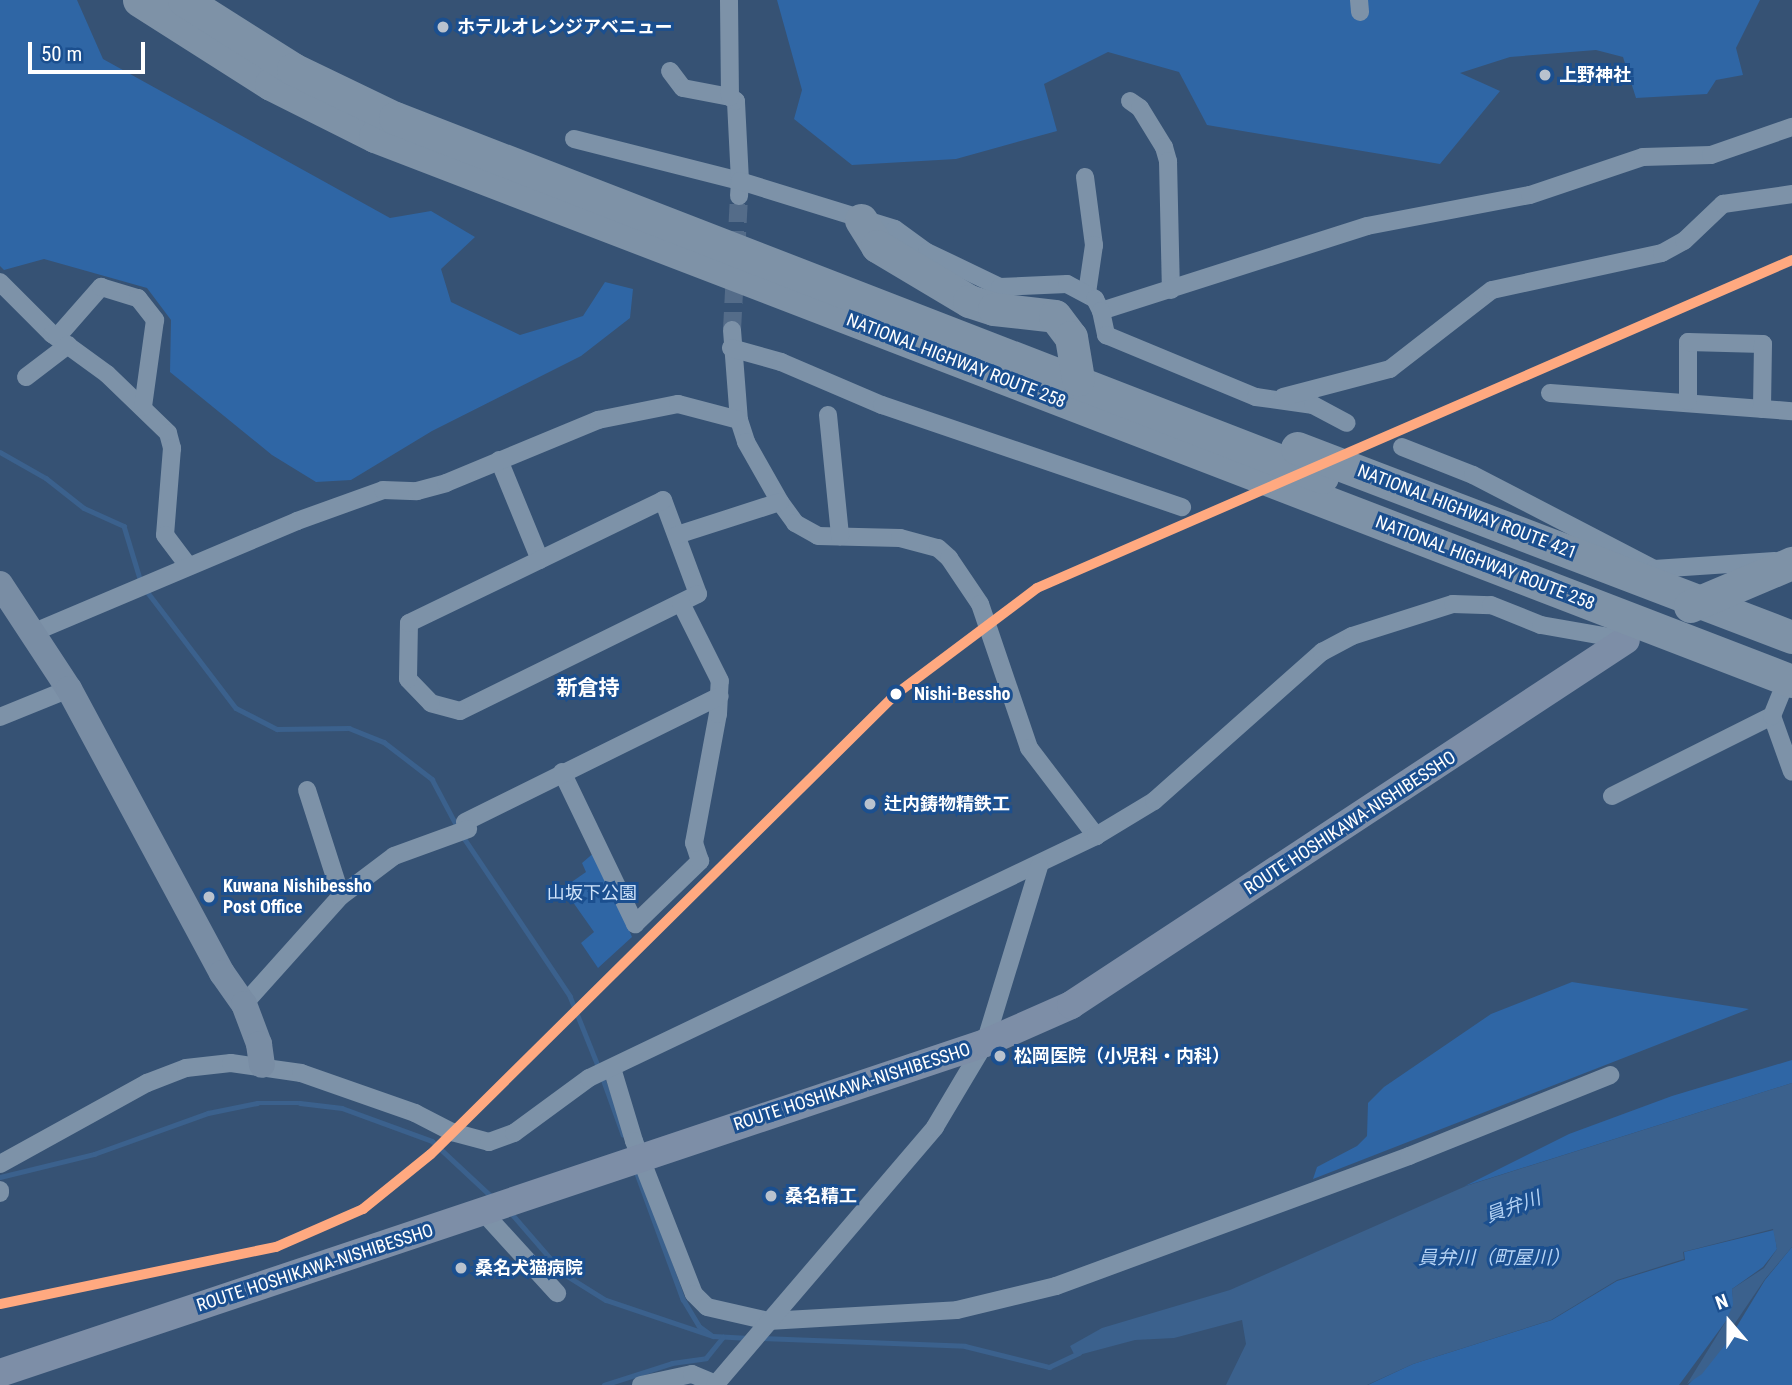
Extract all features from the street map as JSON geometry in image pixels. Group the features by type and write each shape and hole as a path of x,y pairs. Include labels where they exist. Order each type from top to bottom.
{"highway":[{"name":"NATIONAL HIGHWAY ROUTE 258","path":"139,0 271,84 375,136 1180,433 1308,476 1665,620 1792,657"},
{"name":"NATIONAL HIGHWAY ROUTE 258","path":"184,0 293,69 395,118 1078,379 1180,433 1244,480"},
{"path":"861,220 877,246 969,301 994,309 1055,316 1071,337 1078,379"},
{"name":"NATIONAL HIGHWAY ROUTE 421","path":"1308,476 1665,620"},
{"name":"NATIONAL HIGHWAY ROUTE 421","path":"1244,480 1308,476 1665,620"},
{"path":"1665,620 1792,562"},
{"name":"NATIONAL HIGHWAY ROUTE 258","path":"1665,620 1784,698"},
{"path":"1665,620 1792,637"},
{"path":"1665,620 1784,698"}],"main road":[{"name":"ROUTE HOSHIKAWA-NISHIBESSHO","path":"0,1373 985,1042 1071,1005 1665,620"}],"street":[{"path":"729,0 730,97"},
{"path":"670,71 683,88 730,97 736,101 740,189"},
{"path":"1130,101 1152,128 1168,161 1171,290"},
{"path":"1101,311 1367,226 1530,195 1643,158 1711,155 1792,127"},
{"path":"575,139 740,189 895,229 928,252 1000,287 1067,284 1087,293 1101,311 1106,335 1256,397 1283,397 1390,369 1492,290 1662,253 1684,241 1723,204 1792,194"},
{"path":"1086,177 1094,244 1087,293"},
{"path":"0,282 63,341 143,407 171,441 164,535 187,564"},
{"path":"26,377 63,341 101,287 138,298 155,320 143,407"},
{"path":"1096,836 1029,748 980,604 962,573 938,548 921,543 807,532 780,502 739,420 732,339 882,405 1182,507"},
{"path":"1688,401 1688,342 1763,344 1762,409"},
{"path":"1550,393 1688,401 1792,411"},
{"path":"1283,397 1313,405 1348,423"},
{"path":"32,633 187,564 383,491 417,491 598,420 678,404 739,420"},
{"path":"828,415 840,536"},
{"path":"1402,446 1473,475 1654,569 1792,562"},
{"path":"499,460 540,560"},
{"path":"663,500 698,594 460,710 431,703 408,679 409,623 540,560 663,500"},
{"path":"677,535 780,502"},
{"path":"0,584 69,689 222,973 244,1004 259,1044 262,1065"},
{"path":"562,772 635,924 700,861 694,843 720,696 720,681 681,603"},
{"path":"0,1164 173,1073 204,1064 262,1065 314,1077 415,1113 452,1132 489,1142 514,1133 591,1077 1039,866 1096,836 1154,801 1206,759 1322,652 1363,632 1453,604 1491,605 1541,625 1665,620"},
{"path":"0,717 69,689"},
{"path":"244,1004 341,896 394,856 462,829 562,772 720,696"},
{"path":"1612,796 1784,698 1792,772"},
{"path":"307,790 341,896"},
{"path":"641,1385 692,1374 715,1384 935,1127 985,1042 1039,866"},
{"path":"611,1068 634,1159 694,1294 707,1307 768,1321 957,1310 1056,1286 1409,1156 1610,1075"},
{"path":"483,1212 556,1293"}],"green space":[{"path":"0,0 77,0 103,59 390,218 431,211 475,237 441,269 451,302 520,335 583,316 605,282 633,289 630,318 581,356 432,431 351,480 316,482 272,455 170,372 171,320 147,288 44,259 4,270 0,266"},
{"path":"777,0 1760,0 1736,48 1743,75 1716,80 1707,94 1636,98 1623,57 1596,50 1510,57 1460,73 1500,91 1440,164 1207,125 1179,72 1108,52 1044,84 1057,131 956,159 852,165 794,119 802,90"},
{"name":"山坂下公園","path":"596,851 632,937 598,968 581,943 594,932 563,888 586,872 582,863"},
{"path":"1572,982 1749,1009 1313,1179 1317,1167 1357,1146 1367,1136 1368,1103 1384,1087 1491,1014"},
{"path":"1792,1060 1792,1083 1465,1186 1569,1134 1672,1096"},
{"path":"1774,1230 1777,1249 1763,1267 1732,1289 1734,1306 1726,1321 1679,1385 1368,1385 1413,1364 1552,1320 1617,1281 1685,1260 1684,1252"},
{"path":"1792,1247 1792,1385 1688,1385 1728,1341 1765,1280"}],"water":[{"name":"員弁川（町屋川）","path":"1792,1083 1792,1247 1765,1279 1729,1332 1728,1341 1702,1374 1687,1384 1726,1321 1733,1305 1732,1289 1764,1268 1777,1249 1773,1229 1683,1252 1684,1259 1617,1280 1551,1320 1413,1364 1367,1385 1226,1385 1246,1344 1242,1320 1174,1338 1135,1340 1075,1356 1070,1346 1102,1328 1230,1290 1466,1186"}],"waterway":[{"path":"0,452 46,478 84,508 124,526 141,582"},
{"path":"146,590 236,708 277,729 349,728 384,742 432,779 458,828"},
{"path":"462,835 570,996 599,1068"},
{"path":"602,1076 623,1134"},
{"path":"0,1177 94,1154 208,1113 257,1103 300,1103 342,1108 432,1141 492,1197"},
{"path":"635,1168 683,1299 699,1326 710,1334"},
{"path":"512,1214 564,1274 606,1300 713,1336 749,1338"},
{"path":"604,1385 672,1363 706,1358 723,1337"},
{"path":"761,1338 965,1346 1049,1367 1079,1353"}],"tunnel":[{"path":"732,330 739,196"}],"transit line":[{"path":"0,1304 276,1247 363,1209 431,1154 896,694 1037,588 1792,260"}],"place":[{"name":"ホテルオレンジアベニュー","path":"443,27"},
{"name":"上野神社","path":"1545,75"},
{"name":"Nishi-Bessho","path":"896,694"},
{"name":"辻内鋳物精鉄工","path":"870,804"},
{"name":"Kuwana Nishibessho Post Office","path":"209,897"},
{"name":"松岡医院（小児科・内科）","path":"1000,1056"},
{"name":"桑名精工","path":"771,1196"},
{"name":"桑名犬猫病院","path":"461,1268"}],"district":[{"name":"新倉持","path":"588,688"}],"water label":[{"name":"員弁川","path":"1513,1207"}]}
